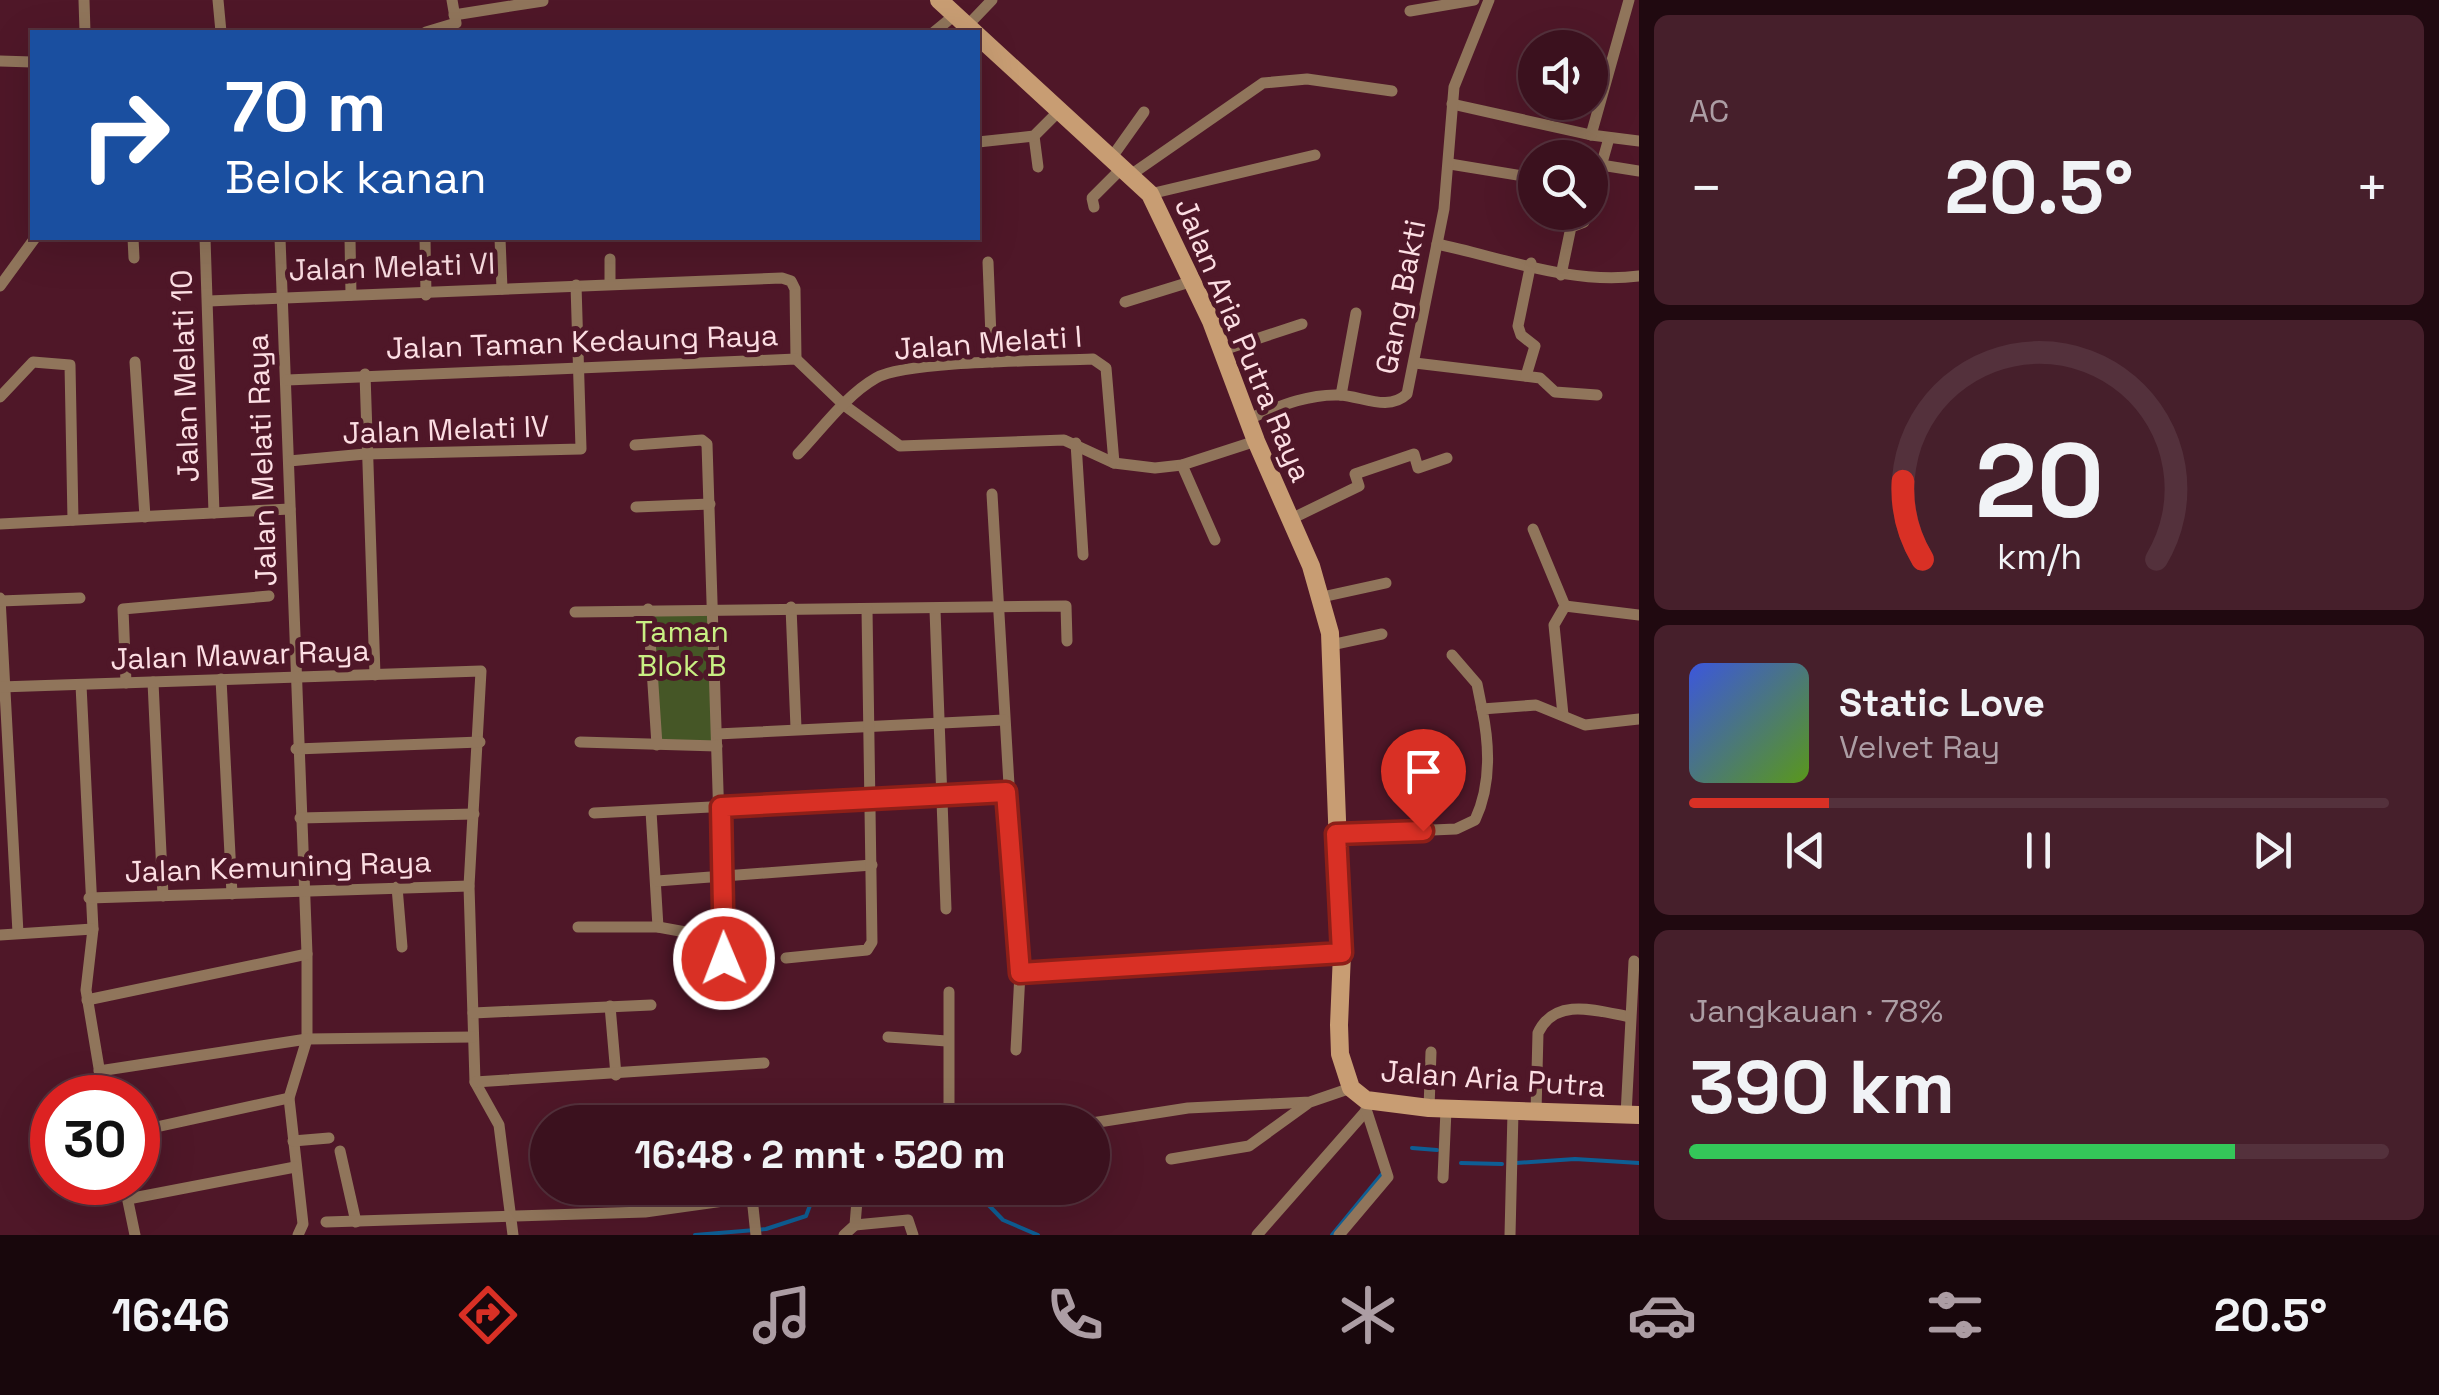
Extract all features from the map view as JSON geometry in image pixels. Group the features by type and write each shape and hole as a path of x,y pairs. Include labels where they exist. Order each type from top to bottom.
{"main road":[{"name":"Jalan Aria Putra Raya","path":"939,0 970,30"},
{"name":"Jalan Aria Putra Raya","path":"984,50 1150,194 1223,350 1323,602"},
{"name":"Jalan Aria Putra","path":"1323,602 1330,636 1342,953 1340,1054 1361,1100 1438,1109 1632,1115"}],"street":[{"path":"84,0 85,30"},
{"path":"218,0 221,30"},
{"path":"452,0 455,19"},
{"path":"938,30 992,0"},
{"path":"1410,12 1474,0"},
{"name":"Gang Bakti","path":"1248,419 1296,400 1340,395 1382,403 1397,401 1407,394 1450,164 1457,74 1489,0"},
{"path":"1591,136 1629,0"},
{"path":"430,30 455,19 543,1"},
{"path":"0,61 30,62"},
{"path":"1094,207 1092,198 1122,166 1263,83 1307,79 1392,90"},
{"path":"1452,104 1591,136 1639,141"},
{"path":"980,142 1034,136 1058,112"},
{"path":"1122,166 1144,112"},
{"path":"1034,136 1038,167"},
{"path":"1150,194 1315,155"},
{"path":"1450,164 1518,175"},
{"path":"1608,167 1639,171"},
{"path":"1561,275 1570,230"},
{"path":"0,286 34,240"},
{"path":"133,240 134,258"},
{"name":"Jalan Melati 10","path":"205,240 214,513"},
{"name":"Jalan Melati Raya","path":"280,240 288,380 293,680 307,1039 289,1098"},
{"path":"350,240 351,294"},
{"path":"425,240 426,295"},
{"path":"500,240 502,290"},
{"path":"1437,244 1531,263 1561,275 1588,279 1639,276"},
{"path":"610,259 610,283"},
{"path":"988,262 992,362"},
{"path":"1526,376 1534,346 1521,335 1518,326 1531,263"},
{"name":"Jalan Melati VI","path":"209,301 282,295 426,295 576,284 791,280 796,359"},
{"path":"1125,302 1193,281"},
{"path":"576,284 580,366"},
{"path":"1340,395 1356,312"},
{"path":"1223,350 1302,324"},
{"name":"Jalan Taman Kedaung Raya","path":"288,380 796,359 844,405 900,446 1051,439 1076,443 1114,463 1154,468 1182,465 1256,441"},
{"name":"Jalan Melati I","path":"798,454 844,405 886,373 992,362 1100,360 1106,368 1114,463"},
{"path":"0,397 33,362 70,365 73,520"},
{"path":"135,362 145,516"},
{"path":"1415,363 1526,376 1548,381 1555,392 1597,394"},
{"name":"Jalan Melati IV","path":"289,461 369,454 581,450 580,366"},
{"path":"364,374 376,676"},
{"path":"635,444 705,441 721,807 724,979"},
{"path":"1076,443 1084,554"},
{"path":"1290,519 1359,486 1355,474 1414,454 1418,468 1447,458"},
{"path":"1182,465 1215,540"},
{"path":"992,494 1006,792 1020,973 1016,1050"},
{"path":"636,507 710,504"},
{"path":"0,524 290,509"},
{"path":"1533,530 1564,606 1554,625 1563,715"},
{"path":"1323,602 1386,583"},
{"path":"126,682 123,608 270,596"},
{"path":"18,933 0,600 80,598"},
{"path":"575,612 1066,606 1067,641"},
{"path":"1564,606 1639,615"},
{"path":"790,607 796,728"},
{"path":"648,609 658,745"},
{"path":"786,958 867,950 872,942 867,609"},
{"path":"935,610 938,794 946,908"},
{"path":"1330,636 1382,634"},
{"path":"1336,834 1456,829 1474,820 1486,797 1488,776 1482,709 1477,684 1452,655"},
{"name":"Jalan Mawar Raya","path":"2,687 482,671 480,742"},
{"path":"221,680 232,894"},
{"path":"152,682 163,896"},
{"path":"81,685 93,930 87,1000 99,1075"},
{"path":"1482,709 1536,706 1584,725 1639,719"},
{"path":"580,742 658,745 796,728 1004,720"},
{"path":"296,749 480,742 468,886 475,1082 499,1125 513,1233"},
{"path":"594,814 872,796 1006,792"},
{"path":"651,811 658,927"},
{"path":"300,818 474,814"},
{"path":"657,881 872,865"},
{"name":"Jalan Kemuning Raya","path":"89,898 468,886"},
{"path":"397,887 402,946"},
{"path":"578,927 658,927 724,939"},
{"path":"0,935 93,930"},
{"path":"1020,973 1342,953"},
{"path":"87,1000 306,954"},
{"path":"1632,1115 1630,1017 1634,961"},
{"path":"949,992 949,1105"},
{"path":"473,1013 651,1005"},
{"path":"610,1006 616,1075"},
{"path":"1536,1112 1538,1033 1543,1022 1555,1011 1572,1008 1630,1017"},
{"path":"888,1037 947,1040"},
{"path":"98,1071 307,1039 473,1041"},
{"path":"1432,1052 1443,1178"},
{"path":"475,1082 764,1063"},
{"path":"160,1126 289,1098 300,1233"},
{"path":"1110,1120 1188,1108 1361,1100"},
{"path":"1257,1235 1361,1100"},
{"path":"1339,1235 1388,1178 1361,1100"},
{"path":"1170,1159 1249,1146 1310,1102"},
{"path":"1510,1235 1513,1112"},
{"path":"293,1141 329,1138"},
{"path":"340,1151 356,1222"},
{"path":"160,1192 295,1167"},
{"path":"129,1205 135,1235"},
{"path":"326,1222 512,1213 646,1212 683,1205"},
{"path":"855,1225 857,1205"},
{"path":"844,1235 855,1225 908,1220 913,1235"}],"green space":[{"name":"Taman Blok B","path":"648,609 711,609 717,746 657,745"}],"waterway":[{"path":"1412,1148 1437,1150"},
{"path":"1516,1163 1575,1159 1639,1163"},
{"path":"1461,1163 1502,1164"},
{"path":"1332,1235 1382,1174"},
{"path":"695,1235 766,1229 806,1216 810,1205"},
{"path":"989,1205 1003,1220 1038,1235"}],"route":[{"path":"724,959 721,807 872,796 1006,792 1020,973 1342,953 1336,834 1423,831"}]}
